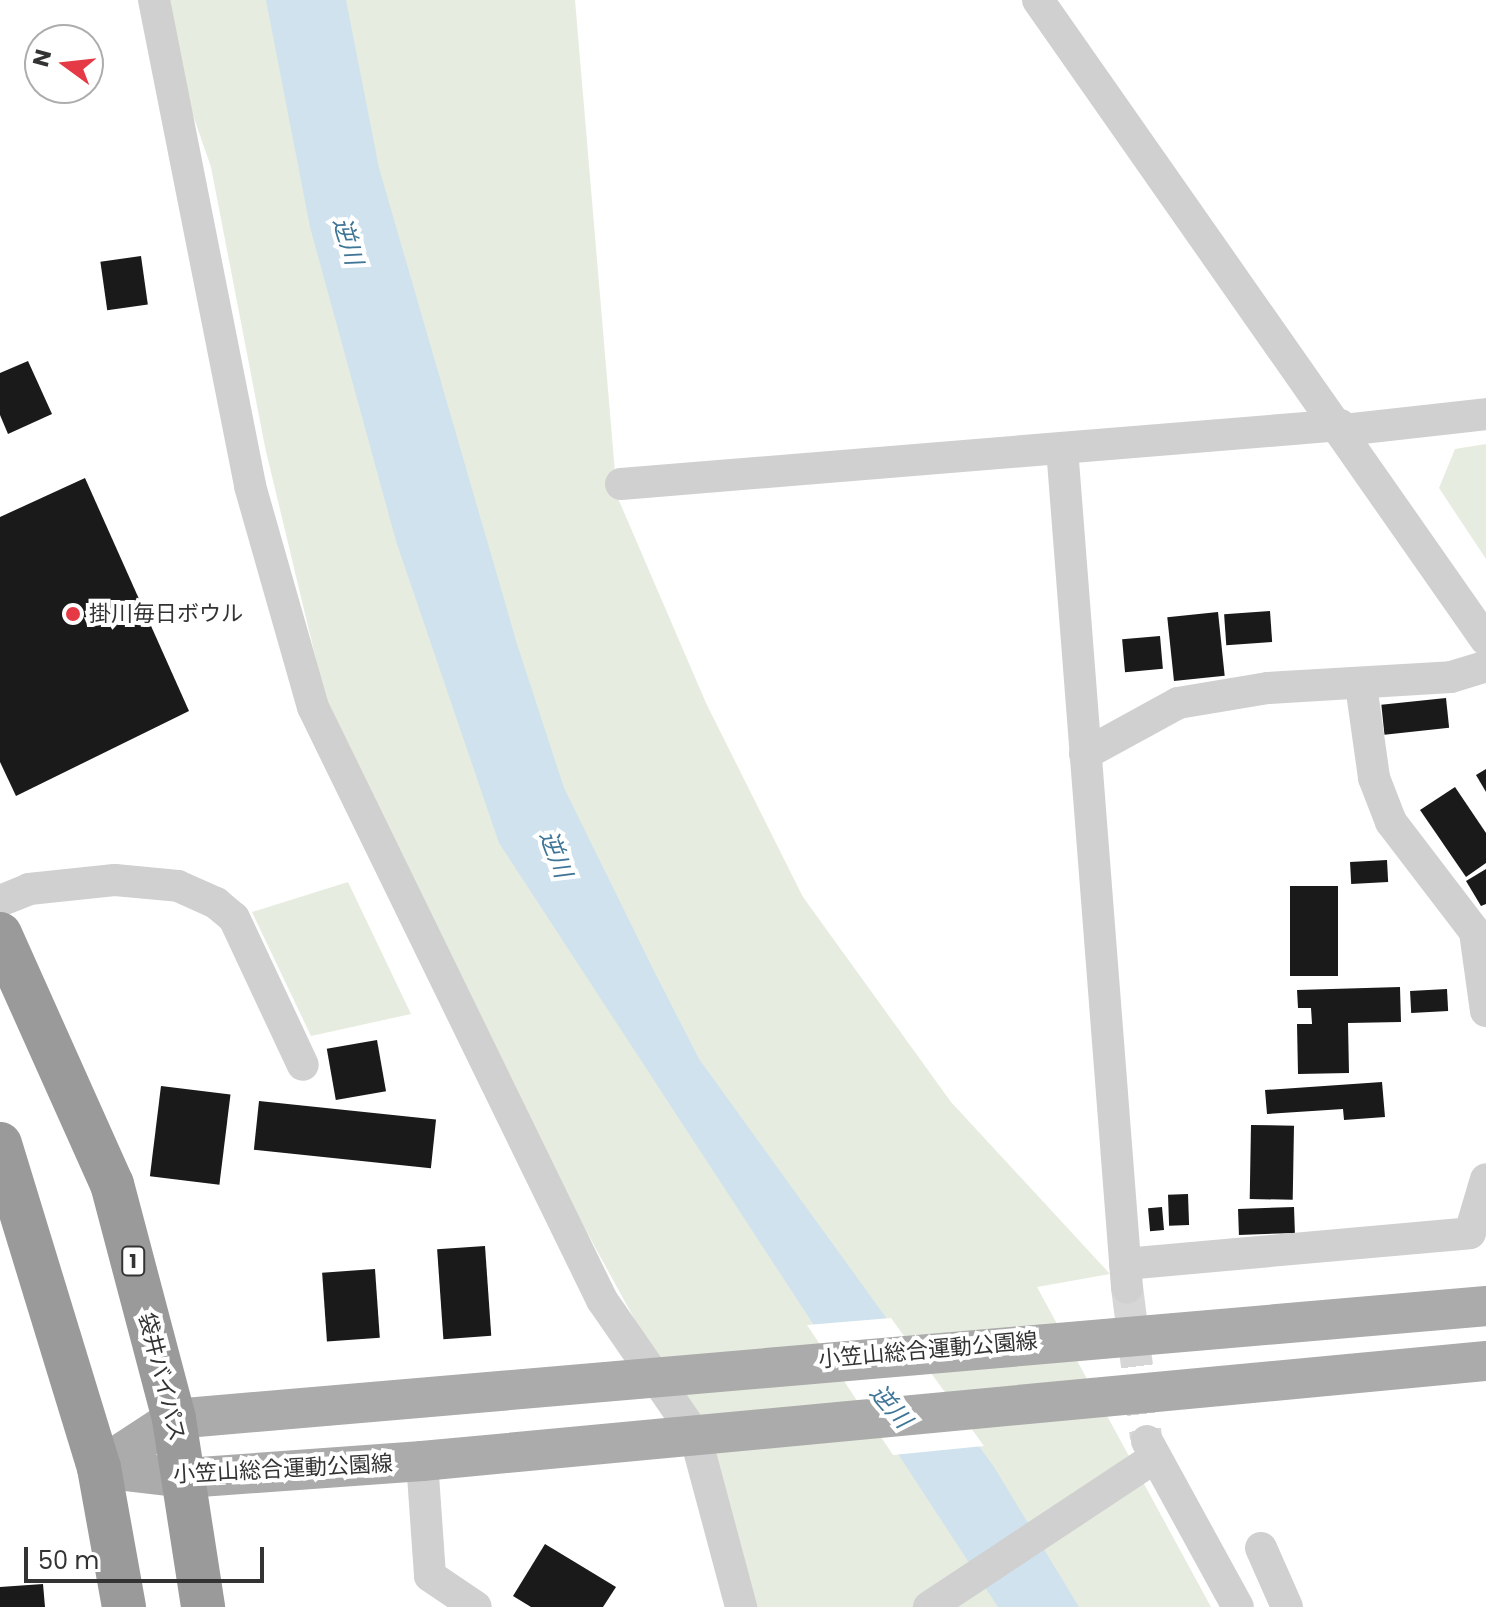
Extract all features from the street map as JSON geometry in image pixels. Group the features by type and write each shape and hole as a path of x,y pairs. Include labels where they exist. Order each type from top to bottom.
{"highway":[{"name":"袋井バイパス","path":"0,934 112,1184 174,1419 186,1478 203,1607"},
{"path":"0,1144 99,1468 124,1607"}],"main road":[{"name":"小笠山総合運動公園線","path":"99,1468 174,1419 1047,1339 1486,1306"},
{"name":"小笠山総合運動公園線","path":"99,1468 186,1478 422,1461 1091,1401 1486,1361"}],"street":[{"path":"154,0 250,486 313,707 602,1300 673,1374 714,1433 741,1607"},
{"path":"1038,0 1343,427 1486,640"},
{"path":"621,484 1486,414"},
{"path":"1062,448 1126,1276 1470,1233 1486,1179"},
{"path":"1085,754 1178,703 1268,688 1361,685 1451,677 1486,666"},
{"path":"1361,685 1374,778 1391,822 1475,932 1486,1011"},
{"path":"0,901 29,889 115,880 178,886 216,903 234,918 303,1065"},
{"path":"929,1607 1150,1448 1238,1607"},
{"path":"422,1461 430,1576 476,1607"},
{"path":"1261,1548 1287,1607"}],"shaded area":[{"path":"153,0 575,0 617,496 706,703 803,897 951,1102 1110,1274 1037,1287 1211,1607 751,1607 646,1340 550,1165 324,693 265,447 211,167"},
{"path":"1486,444 1486,559 1439,488 1455,449"},
{"path":"348,882 411,1014 311,1036 252,912"}],"water":[{"name":"逆川","path":"266,0 346,0 379,168 517,644 564,788 654,971 699,1059 994,1467 1079,1607 998,1607 499,843 396,541 310,227"}],"pier":[{"path":"891,1318 984,1446 893,1455 807,1325"}],"building":[{"path":"141,256 148,305 107,310 100,262"},
{"path":"28,361 52,414 8,434 0,415 0,373"},
{"name":"掛川毎日ボウル","path":"85,478 189,711 16,796 0,762 0,517"},
{"path":"1270,611 1272,642 1226,645 1224,614"},
{"path":"1218,612 1225,676 1174,681 1167,617"},
{"path":"1160,636 1163,669 1125,672 1122,639"},
{"path":"1446,698 1449,728 1384,735 1381,705"},
{"path":"1486,769 1486,792 1476,775"},
{"path":"1455,787 1486,833 1486,863 1466,877 1420,810"},
{"path":"1387,860 1388,882 1351,884 1350,862"},
{"path":"1486,869 1486,904 1481,906 1466,881"},
{"path":"1290,886 1338,886 1338,976 1290,976"},
{"path":"1400,987 1401,1022 1348,1023 1349,1073 1298,1074 1297,1024 1312,1024 1311,1008 1298,1008 1297,990"},
{"path":"1447,989 1448,1011 1411,1013 1410,991"},
{"path":"377,1040 386,1091 336,1100 327,1049"},
{"path":"1382,1082 1385,1117 1344,1120 1343,1109 1267,1114 1265,1090"},
{"path":"161,1086 230,1095 219,1185 150,1176"},
{"path":"259,1101 436,1120 431,1168 254,1150"},
{"path":"1251,1125 1294,1126 1293,1200 1250,1199"},
{"path":"1188,1194 1189,1225 1169,1226 1168,1195"},
{"path":"1162,1207 1164,1230 1150,1231 1148,1208"},
{"path":"1294,1207 1295,1233 1239,1235 1238,1209"},
{"path":"485,1246 491,1336 443,1339 437,1249"},
{"path":"375,1269 380,1338 327,1342 322,1273"},
{"path":"545,1544 616,1587 603,1607 531,1607 513,1596"},
{"path":"43,1584 45,1607 0,1607 0,1587"}],"tunnel":[{"path":"1127,1287 1146,1438"}],"place":[{"name":"掛川毎日ボウル","path":"73,614"}]}
